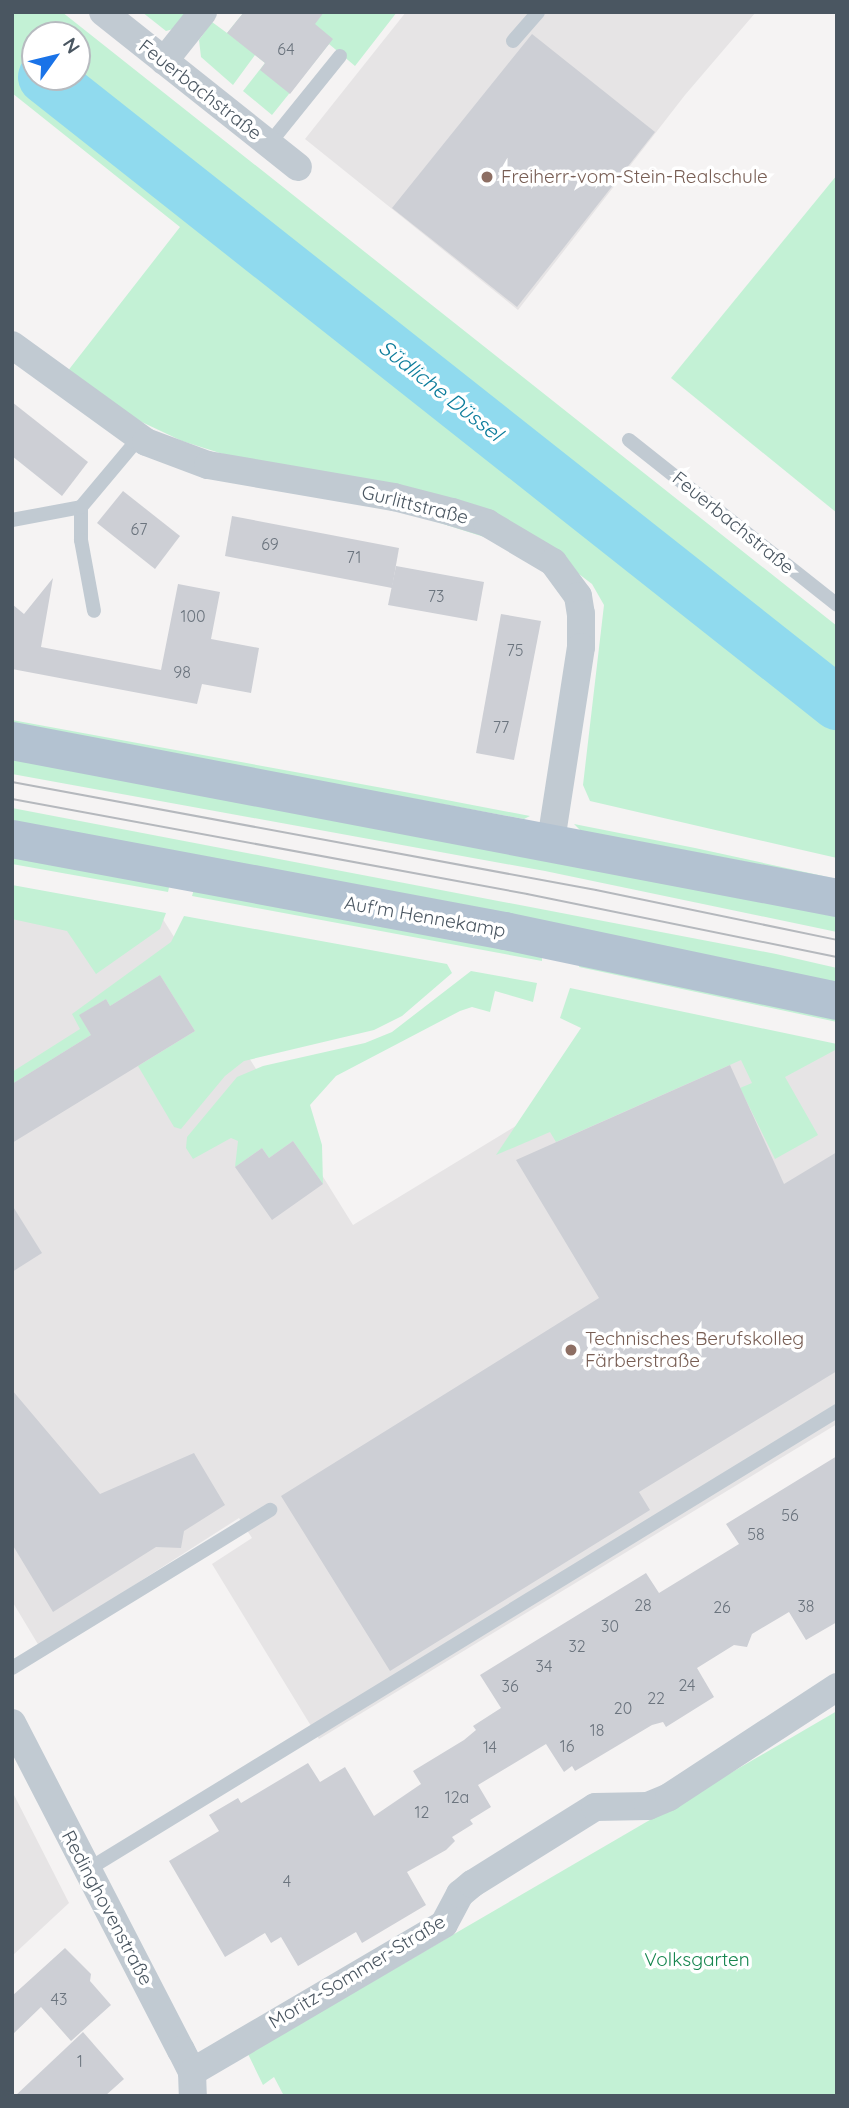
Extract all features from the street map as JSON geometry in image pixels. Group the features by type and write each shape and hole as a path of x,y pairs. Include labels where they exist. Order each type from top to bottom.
{"main road":[{"path":"12,741 551,841 837,898"},
{"name":"Auf'm Hennekamp","path":"12,839 505,931 837,1001"}],"street":[{"name":"Feuerbachstraße","path":"103,12 298,167"},
{"path":"164,61 203,12"},
{"name":"Gurlittstraße","path":"12,345 139,438 208,465 394,497 452,512 536,549 569,581 581,614 566,745 551,841"},
{"name":"Moritz-Sommer-Straße","path":"192,2084 444,1924 460,1894 472,1884 595,1807 648,1806 669,1797 837,1687"},
{"name":"Redinghovenstraße","path":"12,1723 192,2084"}],"lane":[{"path":"513,41 538,12"},
{"path":"269,144 340,56"},
{"path":"12,520 81,507 139,438"},
{"name":"Feuerbachstraße","path":"629,440 837,605"},
{"path":"81,507 81,540 94,611"},
{"path":"87,1870 837,1411"},
{"path":"12,1668 270,1510"}],"shaded area":[{"name":"Freiherr-vom-Stein-Realschule","path":"406,12 756,12 685,95 518,310 305,139"},
{"name":"Technisches Berufskolleg Färberstraße","path":"12,888 161,916 353,1225 624,1060 837,1049 837,1424 319,1739 212,1564 252,1538 239,1518 39,1646 12,1601"},
{"path":"12,1791 69,1903 12,1956"}],"green space":[{"path":"12,12 62,12 73,21 21,21 21,91 91,91 91,35 837,626 837,858 590,801 583,785 604,605 592,584 563,562 182,441 129,416 67,372 180,227 12,93"},
{"path":"142,12 190,12 177,28 166,31"},
{"path":"244,12 397,12 355,66 329,44 272,115 243,91 265,63 255,55 233,85 201,57 199,40 212,22 227,33"},
{"path":"837,175 837,513 671,378"},
{"path":"12,720 530,816 524,819 12,725"},
{"path":"12,756 837,915 837,932 545,871 12,774"},
{"path":"12,808 776,954 837,968 837,983 12,823"},
{"path":"574,824 695,848 837,879 581,831"},
{"path":"12,855 170,883 168,892 12,864"},
{"path":"12,885 166,913 160,929 96,974 67,931 12,919"},
{"path":"194,889 542,953 542,961 192,896"},
{"path":"184,916 447,964 452,973 402,1016 374,1030 244,1061 225,1076 181,1129 174,1127 138,1066 195,1031 160,975 110,1006 106,999 80,1015 91,1035 12,1084 12,1072 80,1029 72,1014 171,942"},
{"path":"580,960 837,1015 837,1022 579,967"},
{"path":"471,971 537,983 533,1002 495,991 490,1012 472,1007 460,1011 336,1076 310,1105 322,1145 323,1184 293,1141 269,1158 262,1148 235,1167 238,1141 231,1138 193,1159 186,1148 187,1137 237,1077 263,1066 365,1043 392,1032"},
{"path":"570,988 837,1044 837,1049 785,1077 818,1135 775,1159 740,1088 752,1083 741,1060 556,1142 550,1132 496,1155 581,1028 560,1018"},
{"name":"Volksgarten","path":"837,1711 837,2096 284,2096 274,2077 263,2085 248,2054"}],"building":[{"path":"244,12 324,12 315,24 333,39 290,94 260,70 265,63 227,33"},
{"path":"532,34 655,132 517,307 392,208"},
{"path":"12,402 88,462 62,496 12,456"},
{"path":"123,491 180,536 155,569 97,523"},
{"path":"232,516 399,548 392,588 225,556"},
{"path":"396,566 484,582 477,621 388,605"},
{"path":"53,578 41,647 161,670 178,584 220,592 211,639 259,648 251,693 202,684 197,704 12,669 12,604 24,614"},
{"path":"501,614 541,621 514,760 476,753"},
{"path":"160,975 195,1031 12,1143 12,1084 91,1035 79,1015 106,999 110,1006"},
{"path":"730,1065 784,1184 837,1152 837,1371 639,1492 650,1510 390,1671 281,1496 599,1298 516,1160"},
{"path":"293,1141 323,1184 272,1220 235,1167 262,1148 269,1158"},
{"path":"12,1205 42,1253 12,1272"},
{"path":"12,1390 100,1494 194,1453 225,1505 184,1531 181,1548 156,1547 53,1612 12,1544"},
{"path":"837,1456 837,1622 806,1640 789,1612 752,1634 747,1647 734,1645 697,1668 714,1697 666,1727 663,1722 652,1725 575,1771 572,1766 564,1772 546,1744 478,1785 491,1807 470,1820 473,1824 452,1837 455,1841 446,1850 407,1872 426,1905 362,1943 356,1932 298,1966 281,1937 271,1943 265,1933 225,1957 169,1861 219,1831 209,1815 238,1798 241,1803 308,1763 320,1782 345,1767 374,1816 421,1784 413,1771 464,1740 476,1730 473,1726 501,1708 480,1675 646,1573 659,1593 739,1544 726,1524"},
{"path":"65,1948 91,1974 90,1981 111,2005 71,2041 41,2007 12,2035 12,1996"},
{"path":"83,2032 124,2079 105,2096 15,2096"}],"waterway":[{"name":"Südliche Düssel","path":"63,91 837,703"}],"tram line":[{"path":"12,782 596,890 837,940"},
{"path":"12,799 527,894 837,957"}],"place":[{"name":"Freiherr-vom-Stein-Realschule","path":"487,177"},
{"name":"Technisches Berufskolleg Färberstraße","path":"571,1350"}]}
